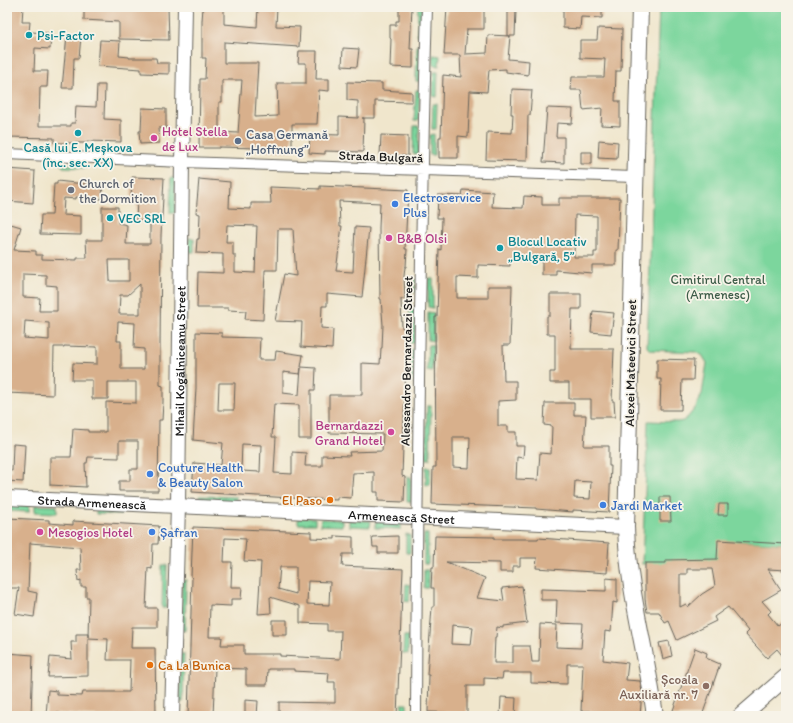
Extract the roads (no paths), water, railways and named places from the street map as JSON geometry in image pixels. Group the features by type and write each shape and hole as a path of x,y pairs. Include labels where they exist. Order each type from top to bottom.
{"main road":[{"name":"Mihail Kogălniceanu Street","path":"172,716 178,506 185,7"},
{"name":"Alexei Mateevici Street","path":"640,7 626,542 641,640 652,690 655,716"},
{"name":"Strada Armenească","path":"7,498 178,506"},
{"name":"Armenească Street","path":"178,506 626,527"},
{"path":"741,716 786,677"}],"street":[{"name":"Alessandro Bernardazzi Street","path":"416,716 422,170 427,7"},
{"name":"Strada Bulgară","path":"7,154 182,162 635,177"}],"place":[{"name":"Psi-Factor","path":"29,35"},
{"name":"Casă lui E. Meșkova (înc. sec. XX)","path":"78,133"},
{"name":"Hotel Stella de Lux","path":"154,138"},
{"name":"Casa Germană „Hoffnung”","path":"238,141"},
{"name":"Church of the Dormition","path":"71,190"},
{"name":"Electroservice Plus","path":"395,204"},
{"name":"VEC SRL","path":"110,218"},
{"name":"B&B Olsi","path":"389,238"},
{"name":"Blocul Locativ „Bulgară, 5”","path":"500,248"},
{"name":"Bernardazzi Grand Hotel","path":"391,432"},
{"name":"Couture Health & Beauty Salon","path":"150,474"},
{"name":"El Paso","path":"330,500"},
{"name":"Jardi Market","path":"603,505"},
{"name":"Mesogios Hotel","path":"40,532"},
{"name":"Șafran","path":"152,532"},
{"name":"Ca La Bunica","path":"150,665"},
{"name":"Școala Auxiliară nr. 7","path":"706,686"}],"park label":[{"name":"Cimitirul Central (Armenesc)","path":"718,286"}]}
